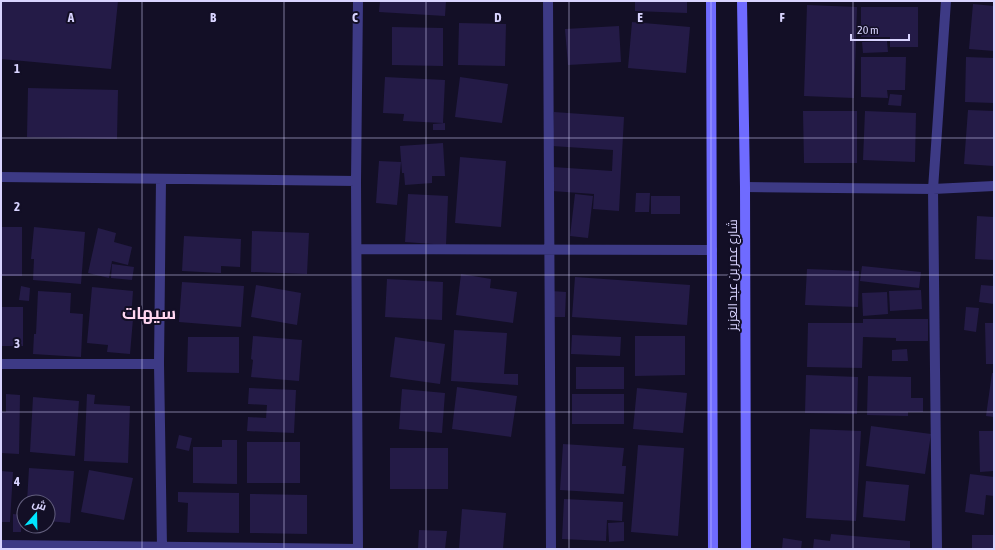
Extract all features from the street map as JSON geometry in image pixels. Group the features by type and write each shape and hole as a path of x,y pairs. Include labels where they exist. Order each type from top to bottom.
{"main road":[{"name":"شارع عمر بن عبد العزيز","path":"711,1 713,549"},
{"name":"شارع عمر بن عبد العزيز","path":"742,1 745,187 746,549"}],"street":[{"path":"1,545 358,549 356,181 358,1"},
{"path":"548,1 551,549"},
{"path":"937,549 933,189 946,1"},
{"path":"1,177 356,181"},
{"path":"161,179 159,364 162,547"},
{"path":"745,187 933,189 994,186"},
{"path":"357,249 712,250"},
{"path":"1,364 159,364"}],"building":[{"path":"1,1 118,1 111,69 1,59"},
{"path":"380,1 446,1 445,16 379,12"},
{"path":"635,1 687,1 687,13 635,11"},
{"path":"973,4 994,6 994,51 969,49"},
{"path":"807,5 857,7 854,98 804,96"},
{"path":"861,7 918,7 918,47 890,47 890,37 861,37"},
{"path":"632,22 690,27 686,73 628,68"},
{"path":"459,23 506,24 505,66 458,65"},
{"path":"619,26 621,62 568,65 565,29"},
{"path":"392,27 443,28 443,66 392,65"},
{"path":"887,41 888,52 863,53 862,42"},
{"path":"861,57 906,57 905,90 887,90 888,98 861,97"},
{"path":"966,57 994,58 994,103 965,102"},
{"path":"385,77 445,80 443,123 403,121 404,114 383,113"},
{"path":"460,77 508,84 502,123 455,117"},
{"path":"28,88 118,90 117,139 27,137"},
{"path":"890,94 902,95 901,106 888,105"},
{"path":"968,110 994,111 994,166 964,164"},
{"path":"803,111 857,111 857,163 804,163"},
{"path":"865,111 916,113 915,162 863,160"},
{"path":"554,112 624,117 619,211 593,209 594,194 552,191 553,167 612,171 613,150 552,146"},
{"path":"445,123 445,130 433,130 433,124"},
{"path":"443,143 445,176 432,176 432,183 405,185 404,173 402,173 400,146"},
{"path":"460,157 506,161 501,227 455,223"},
{"path":"379,161 401,162 397,205 376,203"},
{"path":"636,193 650,193 649,212 635,212"},
{"path":"408,194 448,196 446,245 405,242"},
{"path":"575,194 593,196 588,238 570,236"},
{"path":"651,196 680,196 680,214 651,214"},
{"path":"977,216 994,217 994,260 975,259"},
{"path":"1,227 22,227 22,276 1,276"},
{"path":"34,227 85,232 81,284 33,280 34,259 31,259"},
{"path":"98,228 116,233 114,242 132,247 128,265 112,261 109,278 88,273"},
{"path":"252,231 309,233 307,274 251,272"},
{"path":"184,236 241,239 240,267 221,266 221,273 182,271"},
{"path":"112,264 134,267 132,280 111,278"},
{"path":"862,266 921,272 919,288 860,281"},
{"path":"807,269 859,271 858,307 805,305"},
{"path":"461,274 491,279 490,288 517,292 513,323 456,315"},
{"path":"575,277 690,285 687,325 572,317"},
{"path":"387,279 443,282 442,320 385,317"},
{"path":"182,282 244,286 241,327 179,322"},
{"path":"256,285 301,293 297,325 251,317"},
{"path":"981,285 994,286 994,304 979,302"},
{"path":"21,286 30,288 29,301 19,300"},
{"path":"92,287 133,291 131,319 133,319 130,354 107,352 108,345 87,343"},
{"path":"921,290 922,309 890,311 889,291"},
{"path":"38,291 71,293 70,313 83,314 81,357 33,354 34,334 36,334"},
{"path":"551,291 566,292 565,317 550,317"},
{"path":"887,292 888,314 863,316 862,293"},
{"path":"1,307 23,307 23,346 1,346"},
{"path":"966,307 979,308 976,332 964,330"},
{"path":"863,319 928,319 928,341 896,341 896,338 863,337 862,368 807,367 808,323 863,323"},
{"path":"985,323 994,323 994,364 986,364"},
{"path":"454,330 507,333 504,374 518,374 518,385 451,381"},
{"path":"572,335 621,337 620,356 571,354"},
{"path":"253,336 302,340 299,381 251,377"},
{"path":"635,336 685,336 685,375 635,376"},
{"path":"188,337 239,337 239,373 187,372"},
{"path":"395,337 445,344 440,384 390,377"},
{"path":"907,349 908,361 892,361 892,350"},
{"path":"576,367 624,367 624,389 576,389"},
{"path":"992,373 994,373 994,417 986,416"},
{"path":"806,375 858,377 857,414 805,413"},
{"path":"868,376 911,377 911,398 923,398 923,412 908,412 908,416 867,415"},
{"path":"457,387 517,396 511,437 452,429"},
{"path":"249,388 296,390 294,433 247,431 248,417 266,418 267,405 248,404"},
{"path":"637,388 687,393 683,433 633,429"},
{"path":"402,389 445,393 442,433 399,429"},
{"path":"6,394 20,395 19,454 1,453 1,412 6,412"},
{"path":"87,394 95,395 94,404 130,406 128,463 84,461"},
{"path":"572,394 624,394 624,424 572,424"},
{"path":"33,397 79,401 75,456 30,452"},
{"path":"871,426 931,434 925,474 866,466"},
{"path":"810,429 861,431 856,521 806,518"},
{"path":"979,431 994,431 994,471 980,472"},
{"path":"179,435 192,438 189,451 176,448"},
{"path":"222,440 237,440 237,484 193,483 193,447 222,447"},
{"path":"247,442 300,442 300,483 247,483"},
{"path":"563,444 624,448 622,466 626,466 624,494 560,490"},
{"path":"638,445 684,448 678,536 631,532"},
{"path":"390,448 448,448 448,489 390,489"},
{"path":"29,468 74,471 70,523 56,522 56,494 27,494"},
{"path":"89,470 133,478 124,520 81,512"},
{"path":"1,471 13,472 10,522 1,522"},
{"path":"970,474 994,477 994,496 986,495 984,515 965,512"},
{"path":"866,481 909,485 905,521 863,517"},
{"path":"178,492 239,493 239,533 187,532 188,503 178,502"},
{"path":"250,494 307,495 307,534 250,533"},
{"path":"564,499 623,502 622,521 607,520 606,541 562,539"},
{"path":"462,509 506,513 503,549 459,549"},
{"path":"13,514 16,514 16,532 13,532"},
{"path":"624,522 624,541 609,542 608,523"},
{"path":"419,530 447,531 445,549 418,549"},
{"path":"831,534 910,541 910,549 813,549 814,539 830,541"},
{"path":"972,535 994,535 994,549 972,549"},
{"path":"783,538 802,541 801,549 782,549"}],"district":[{"name":"سيهات","path":"149,313"}]}
